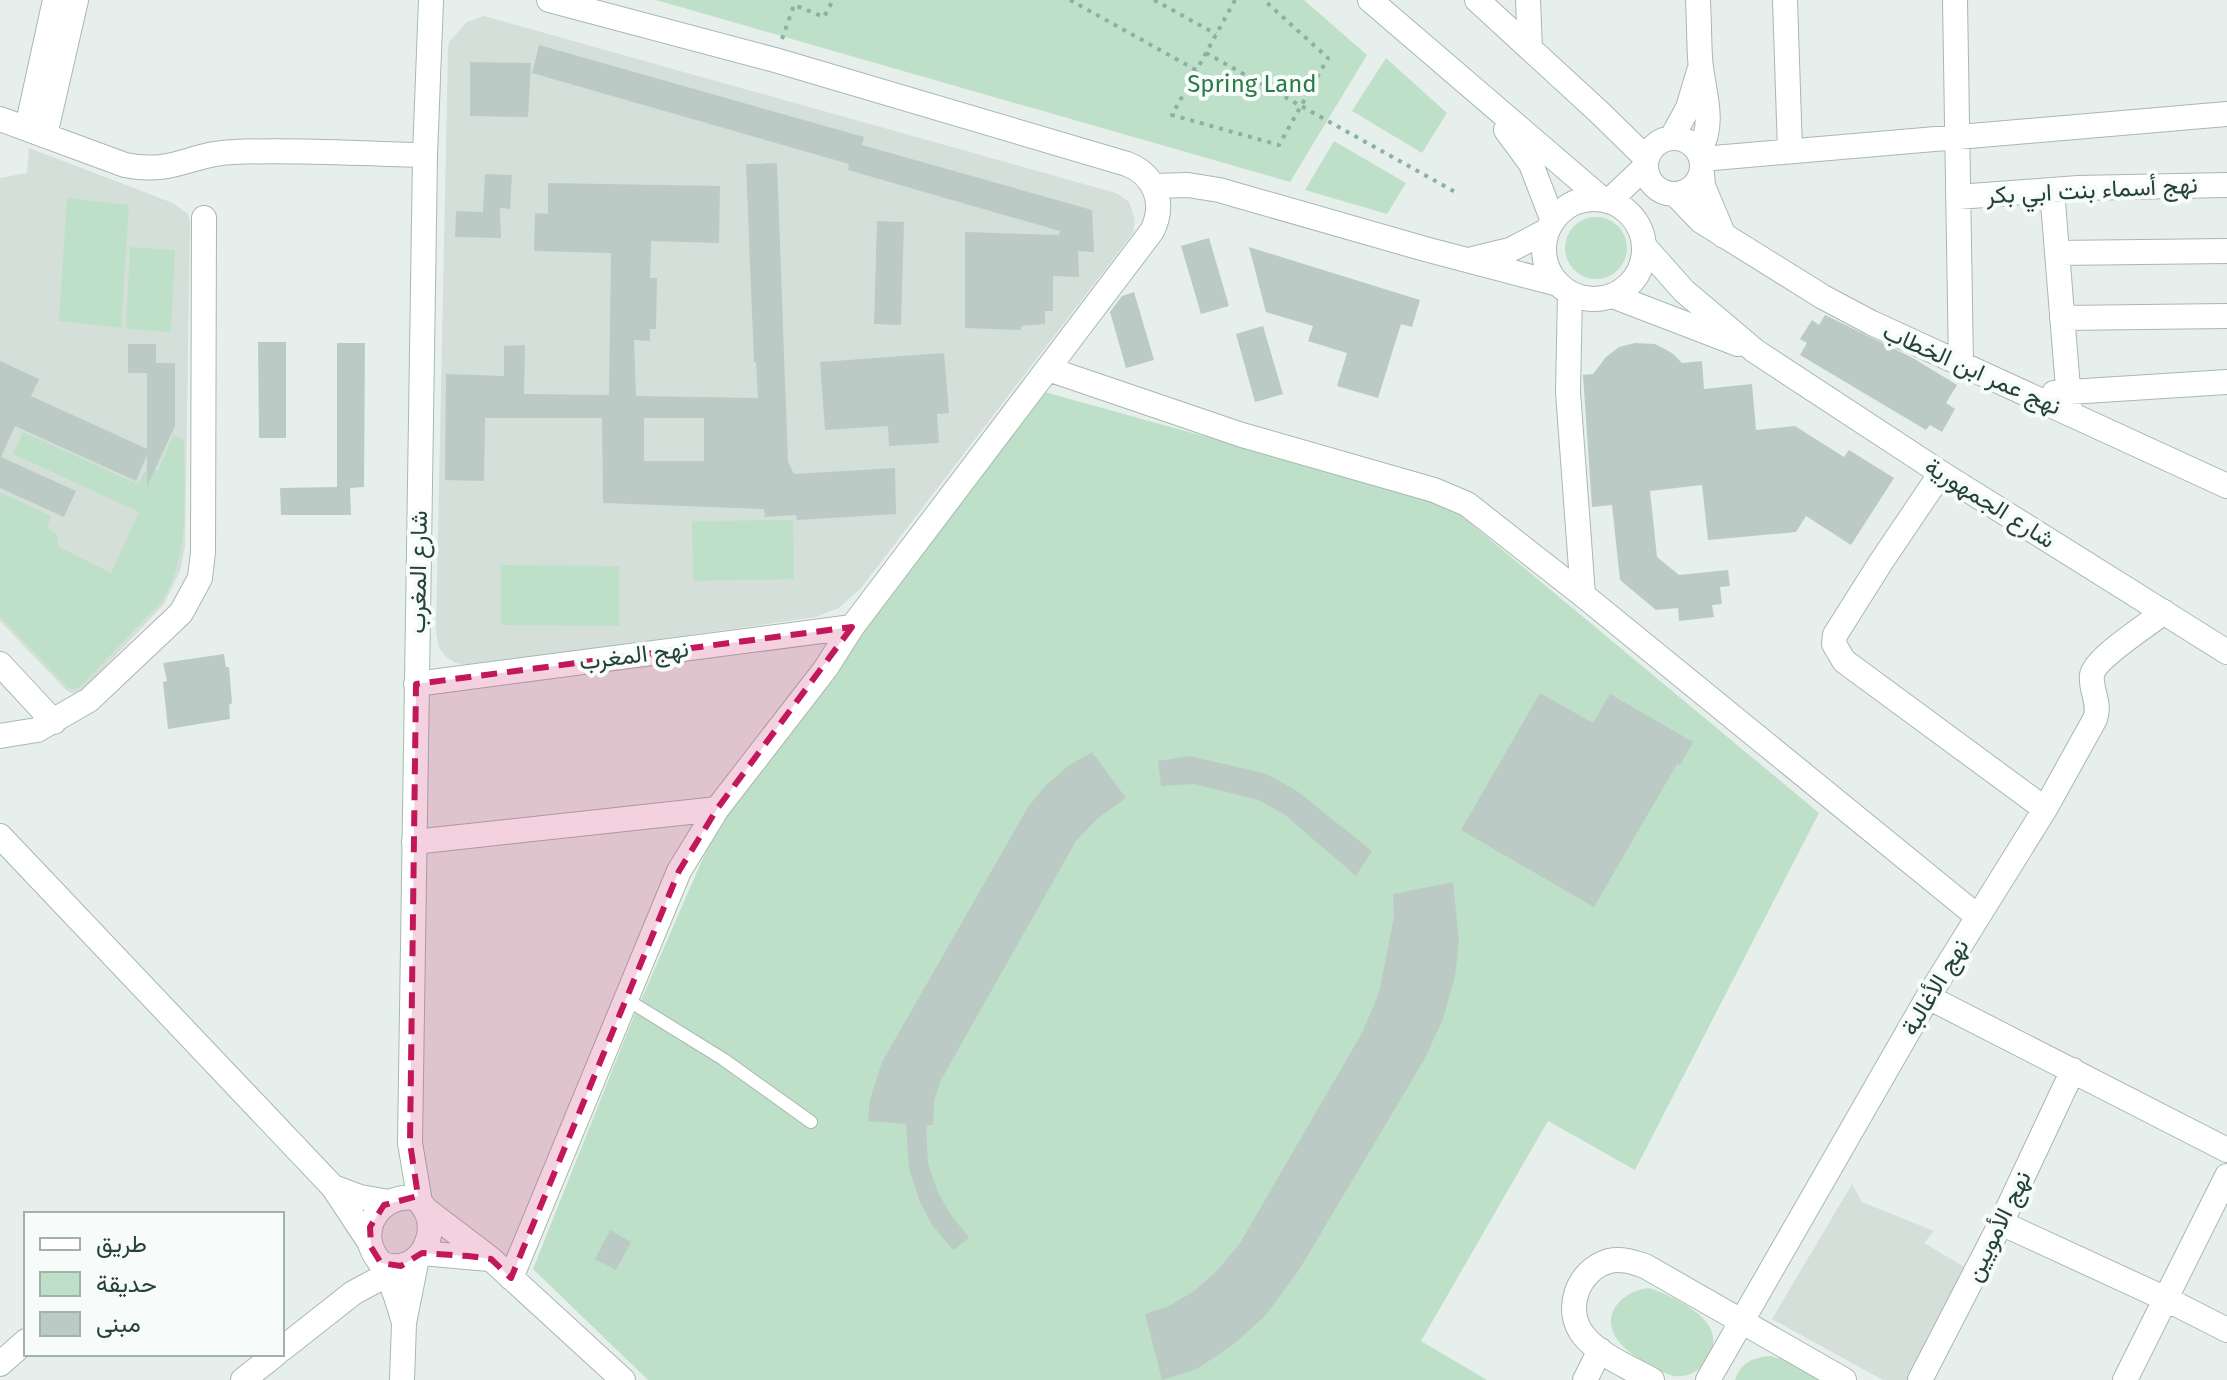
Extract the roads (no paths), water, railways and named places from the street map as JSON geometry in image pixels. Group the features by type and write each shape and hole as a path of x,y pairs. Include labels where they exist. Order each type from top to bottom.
{"street":[{"path":"36,132 55,0"},
{"path":"36,132 76,0"},
{"name":"شارع المغرب","path":"394,1258 428,1243 430,1231 410,1143 425,155 431,0"},
{"path":"511,1278 679,871 717,809 1152,231 1159,210 1154,186 1140,170 1127,164 775,60 549,0"},
{"path":"1370,0 1474,92 1605,200 1632,216 1642,237 1643,263 1637,277 1626,288 1604,298 1568,353"},
{"path":"1477,0 1599,112 1655,152"},
{"path":"1528,0 1530,49"},
{"path":"1655,152 1655,186 1672,194 1692,189 1708,133 1708,109 1700,61 1698,0"},
{"path":"1785,0 1790,151"},
{"path":"1955,0 1961,365"},
{"path":"1466,260 1510,250 1531,241 1574,203 1605,200 1655,152 1694,94 1700,61"},
{"path":"1474,92 1531,164 1550,225 1544,256 1549,271 1564,289 1583,595"},
{"path":"1701,161 2227,114"},
{"path":"0,119 125,165 147,169 165,168 231,152 425,155"},
{"path":"1655,152 1689,141 1701,161 1703,186 1724,236"},
{"path":"1154,186 1188,185 1219,190 1604,298"},
{"name":"نهج أسماء بنت ابي بكر","path":"1958,197 2052,190 2227,185"},
{"path":"2052,190 2069,403 2227,382"},
{"path":"1642,237 1672,194"},
{"name":"نهج عمر ابن الخطاب","path":"1672,194 1701,221 1724,236 1823,297 1872,323 2029,395 2069,403 2227,486"},
{"path":"0,736 37,730 89,700 181,613 200,578 203,552 204,218"},
{"name":"شارع الجمهورية","path":"1642,237 1684,291 1755,351 1941,473 2227,652"},
{"path":"2057,253 2227,251"},
{"name":"شارع الجمهورية","path":"1604,298 1755,351"},
{"path":"2062,318 2227,316"},
{"path":"1048,369 1242,435 1453,497 1486,518 1583,595 1977,916"},
{"path":"1941,473 1835,635 1834,644 1844,661 2045,809"},
{"name":"نهج الأغالبة","path":"1708,1380 1928,997 2045,809 2098,711 2092,678 2095,669 2164,612"},
{"name":"نهج المغرب","path":"416,684 852,627"},
{"path":"0,664 54,722"},
{"path":"414,842 717,809"},
{"path":"0,836 333,1187 394,1258"},
{"path":"1928,997 2227,1150"},
{"name":"نهج الأمويين","path":"1920,1380 2001,1223 2073,1070"},
{"name":"شارع المغرب","path":"402,1380 404,1323 394,1258 372,1221 379,1210 390,1202 410,1143"},
{"path":"2125,1380 2227,1176"},
{"path":"333,1187 360,1197 390,1202 408,1197 422,1205 491,1259 623,1380"},
{"path":"2001,1223 2227,1330"},
{"path":"284,1347 394,1258 491,1259"},
{"name":"شارع المغرب","path":"394,1258 404,1323"},
{"path":"1652,1380 1600,1350 1584,1336 1575,1320 1574,1301 1580,1284 1592,1270 1608,1261 1627,1260 1645,1266 1844,1380"},
{"path":"0,1364 24,1343"},
{"path":"1585,1380 1600,1350"},
{"path":"243,1380 273,1356"}],"lane":[{"path":"626,999 723,1059 811,1122"}],"park label":[{"name":"Spring Land","path":"1252,84"}]}
